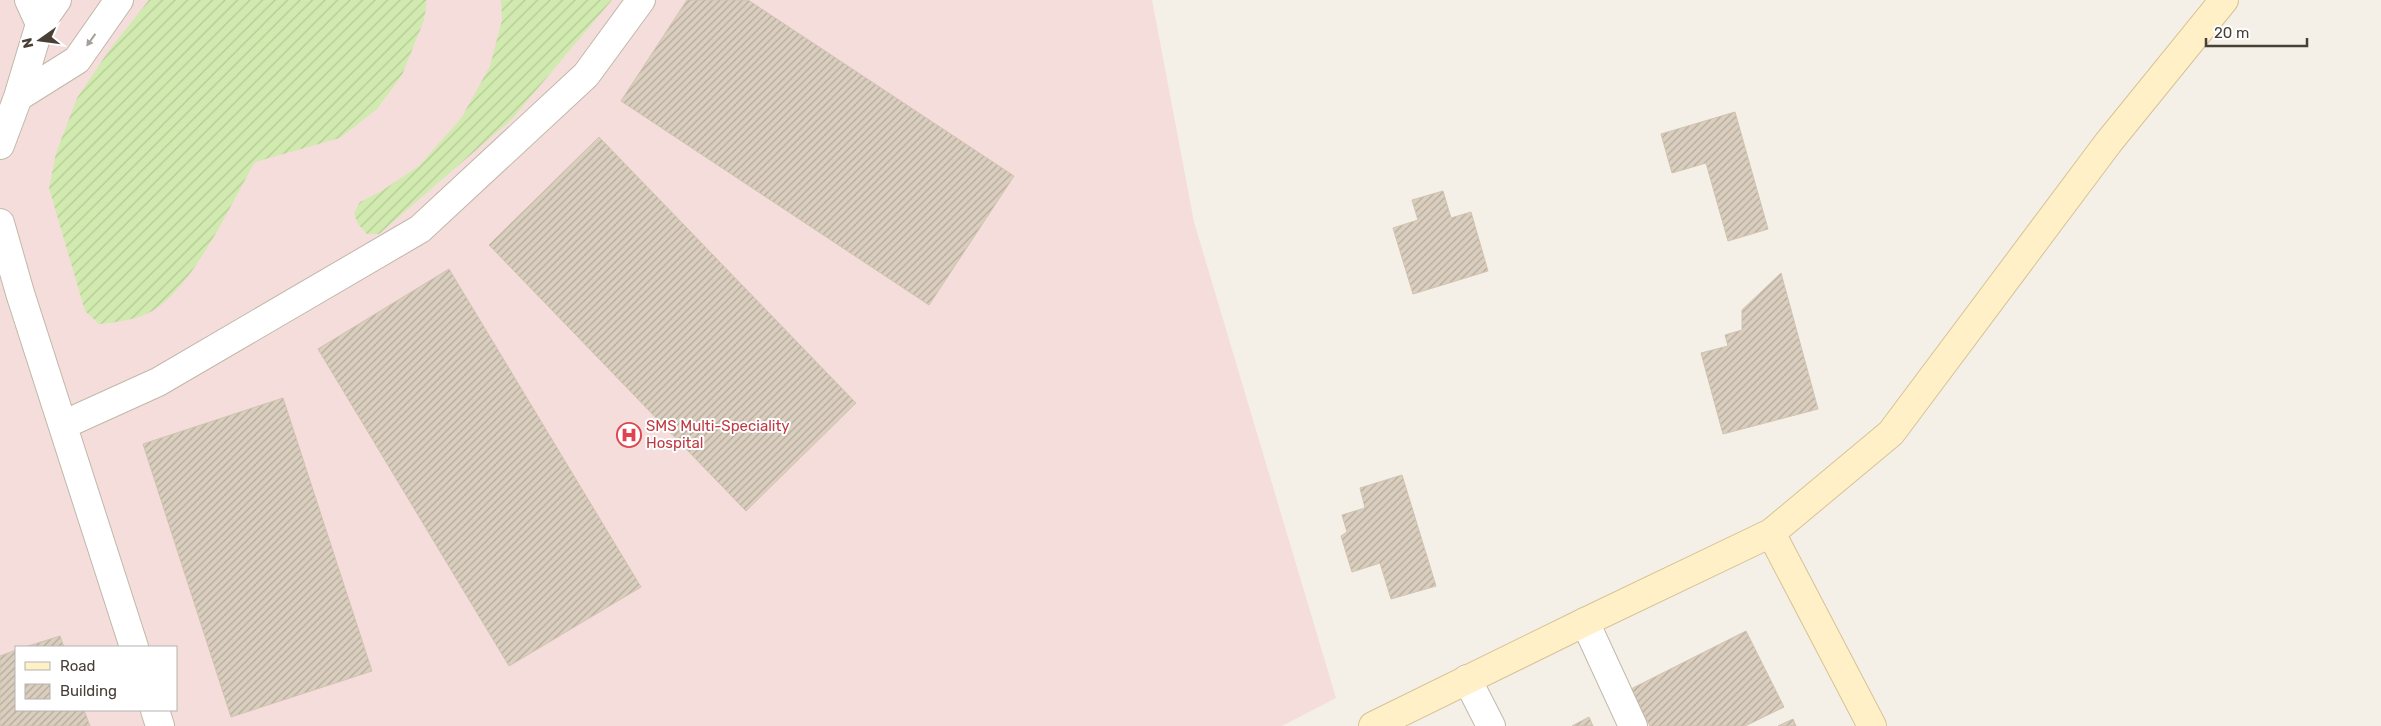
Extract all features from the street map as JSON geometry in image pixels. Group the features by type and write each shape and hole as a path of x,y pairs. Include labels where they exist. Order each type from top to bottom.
{"street":[{"path":"0,145 18,97 35,12 57,0"},
{"path":"18,97 77,60 119,0"},
{"path":"63,425 158,382 420,229 586,75 641,0"},
{"path":"1373,726 1584,622 1771,533 1891,433 2108,143 2224,0"},
{"path":"0,223 20,293 134,646"},
{"path":"1771,533 1872,726"},
{"path":"1584,622 1633,726"},
{"path":"1467,679 1491,726"},
{"path":"155,711 160,726"}],"shaded area":[{"name":"SMS Multi-Speciality Hospital","path":"0,0 1152,0 1194,222 1336,698 1282,726 0,726"}],"green space":[{"path":"149,0 427,0 424,20 402,75 377,109 340,138 255,162 223,221 197,263 184,282 169,298 154,310 141,316 99,324 85,311 49,188 56,153 77,98 110,49"},
{"path":"501,0 612,0 512,119 379,234 367,234 358,224 354,213 360,202 380,192 419,166 462,117 490,66 502,20"}],"building":[{"path":"687,0 748,0 1014,176 929,305 621,101"},
{"path":"1735,112 1768,229 1728,241 1706,163 1672,173 1661,134"},
{"path":"599,137 856,403 746,511 489,245"},
{"path":"1443,191 1451,218 1471,212 1488,271 1413,294 1393,228 1418,220 1412,200"},
{"path":"449,269 641,587 509,666 318,349"},
{"path":"1781,273 1818,409 1723,434 1701,353 1728,346 1725,335 1742,330 1742,310"},
{"path":"283,398 372,671 231,717 143,444"},
{"path":"1402,475 1436,586 1391,599 1380,563 1352,572 1341,536 1347,532 1342,515 1365,508 1360,488"},
{"path":"1746,631 1784,707 1745,726 1650,726 1631,689"},
{"path":"60,636 64,646 28,646"},
{"path":"15,650 15,711 84,711 90,726 0,726 0,656"},
{"path":"1589,717 1593,726 1572,726"},
{"path":"1793,719 1796,726 1778,726"}],"place":[{"name":"SMS Multi-Speciality Hospital","path":"629,435"}]}
